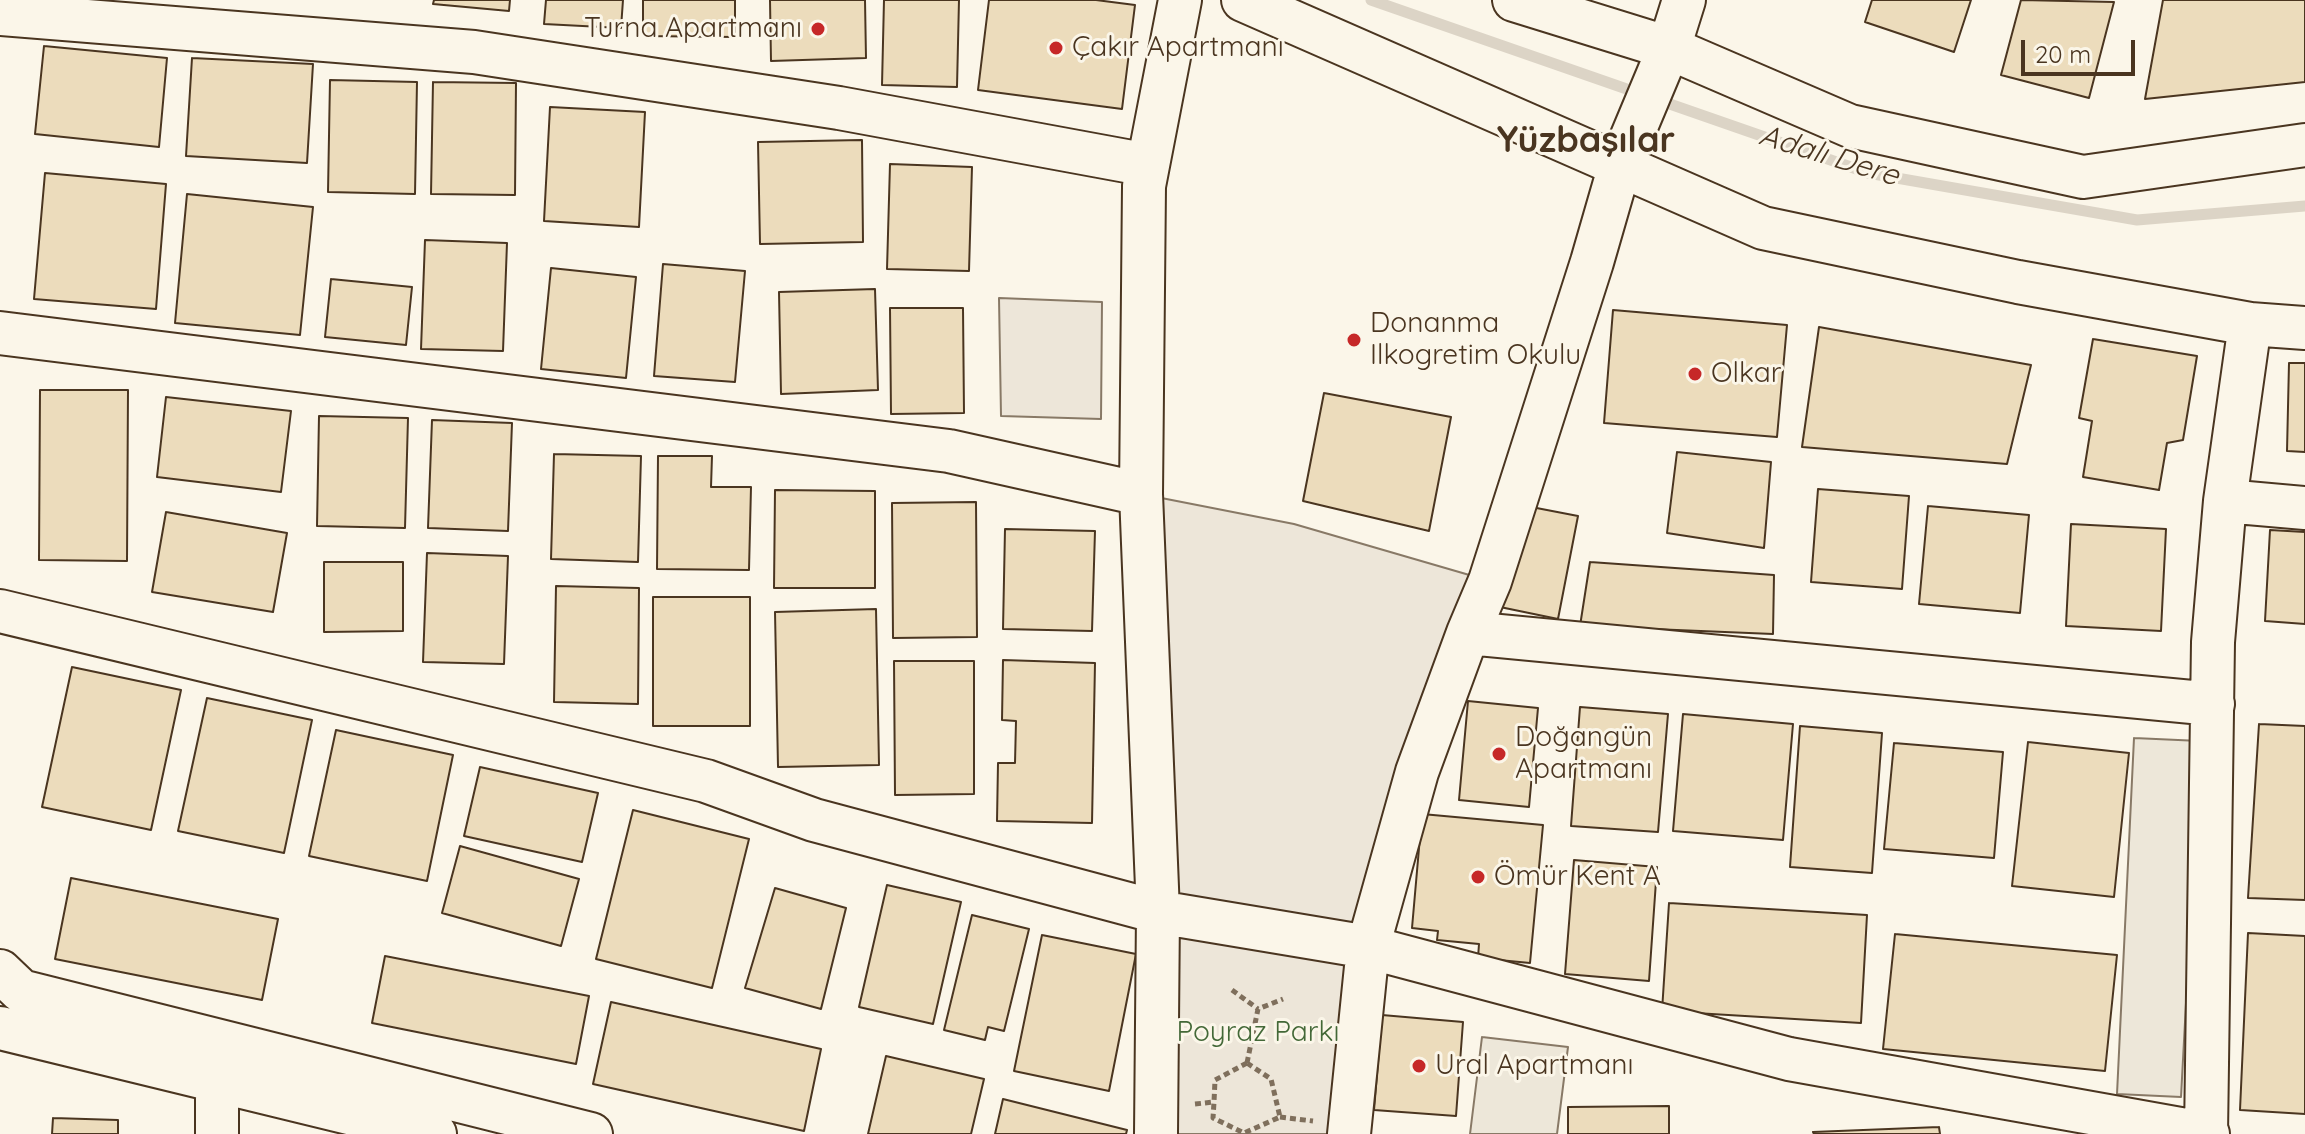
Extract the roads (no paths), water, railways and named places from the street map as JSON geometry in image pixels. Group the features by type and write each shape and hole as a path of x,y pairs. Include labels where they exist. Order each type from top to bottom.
{"street":[{"path":"1156,1134 1158,912 1141,494 1144,186 1180,0"},
{"path":"1243,0 1763,228 2018,282 2250,324 2305,328"},
{"path":"1514,0 1669,48 1850,126 2083,177 2305,145"},
{"path":"1349,1134 1368,947 1417,772 1490,581 1620,165 1669,48 1684,0"},
{"path":"0,14 474,52 839,108 1148,165"},
{"path":"0,611 706,781 814,820 1158,912 1368,947 1789,1059 2207,1134 2213,642 2225,501 2250,324"},
{"path":"0,333 949,451 1141,494"},
{"path":"2225,501 2305,508"},
{"path":"1468,633 2213,704"},
{"path":"0,971 21,991 591,1134"},
{"path":"0,1028 435,1134"},
{"path":"217,1080 217,1134"}],"waterway":[{"name":"Adalı Dere","path":"1371,0 1868,173 2137,220 2305,206"}],"place":[{"name":"Turna Apartmanı","path":"818,29"},
{"name":"Çakır Apartmanı","path":"1056,48"},
{"name":"Donanma Ilkogretim Okulu","path":"1354,340"},
{"name":"Olkar","path":"1695,374"},
{"name":"Doğangün Apartmanı","path":"1499,754"},
{"name":"Ömür Kent A","path":"1478,877"},
{"name":"Ural Apartmanı","path":"1419,1066"}],"district":[{"name":"Yüzbaşılar","path":"1586,141"}],"park label":[{"name":"Poyraz Parkı","path":"1258,1033"}]}
